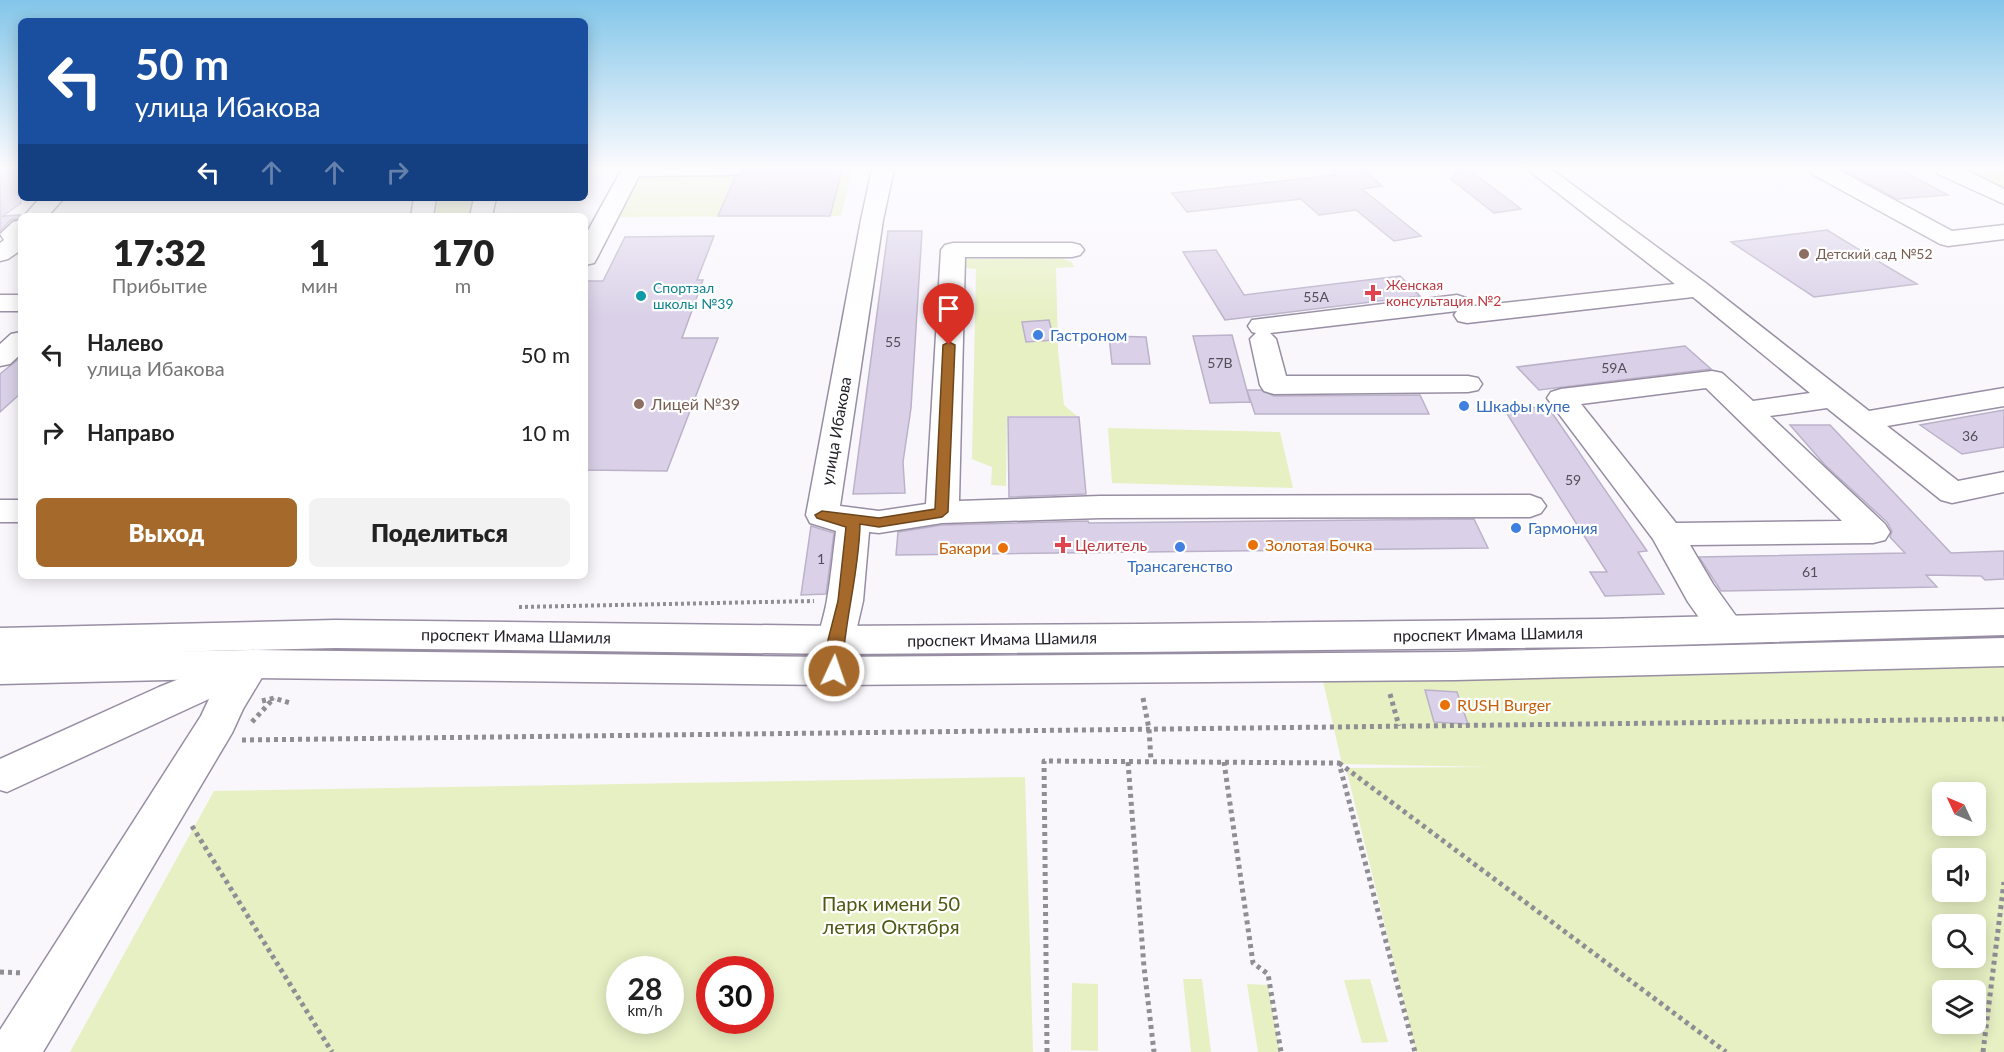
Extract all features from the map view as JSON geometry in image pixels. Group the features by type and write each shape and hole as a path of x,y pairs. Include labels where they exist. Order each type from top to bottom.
{"main road":[{"path":"588,252 606,218"},
{"name":"улица Ибакова","path":"822,515 872,218"},
{"path":"1603,218 1698,289 1952,493 2004,482"},
{"path":"1910,218 1948,239 2004,232"},
{"path":"0,254 16,242 12,234 18,229"},
{"path":"1980,234 2004,246"},
{"path":"942,512 953,250 1072,250"},
{"path":"1468,384 1274,385 1262,333 1462,309 1698,289"},
{"path":"0,303 18,303"},
{"path":"0,358 18,343"},
{"path":"1667,534 1873,532 1712,379 1561,398 1667,534 1700,593 1728,630"},
{"path":"1865,422 2004,397"},
{"path":"1746,411 1834,398"},
{"path":"822,515 879,522 942,512 1112,507 1530,506"},
{"path":"0,511 18,511"},
{"path":"822,515 853,525 845,601 835,656"},
{"name":"проспект Имама Шамиля","path":"0,670 835,656 2004,622"},
{"name":"проспект Имама Шамиля","path":"0,642 264,666"},
{"name":"проспект Имама Шамиля","path":"835,656 1455,666 2004,652"},
{"path":"2,778 173,698 264,666"},
{"path":"15,1052 212,732 225,705 264,666"}],"path":[{"path":"517,607 845,601"},
{"path":"264,666 237,740 2004,719"},
{"path":"1399,726 1389,694 1400,693"},
{"path":"1143,698 1149,729 1151,761"},
{"path":"1047,1052 1044,761 1339,763 1726,1052"},
{"path":"1128,762 1144,967 1154,1052"},
{"path":"1224,762 1253,963 1268,974 1281,1052"},
{"path":"1339,763 1415,1052"},
{"path":"200,838 332,1052"},
{"path":"1983,1052 2004,882"}],"green space":[{"path":"1061,258 1072,262 1074,267 1056,268 1058,350 1064,405 1077,416 1007,416 1006,486 991,485 992,467 972,459 976,269 962,268 962,259"},
{"path":"1108,428 1280,432 1293,488 1112,483"},
{"path":"2004,667 2004,1052 1416,1052 1346,768 1490,767 1342,764 1323,681"},
{"name":"Парк имени 50 летия Октября","path":"1025,777 1033,1052 70,1052 214,791"},
{"path":"1183,979 1202,979 1211,1052 1191,1052"},
{"path":"1370,979 1388,1042 1362,1043 1344,980"},
{"path":"1072,983 1098,984 1098,1051 1071,1050"},
{"path":"1247,984 1268,985 1280,1052 1258,1052"}],"building":[{"path":"0,218 18,218 11,220 0,231"},
{"path":"1366,218 1399,218 1421,236 1394,241"},
{"path":"1827,230 1917,284 1814,297 1731,242"},
{"path":"888,231 922,231 911,408 903,462 905,493 853,494"},
{"path":"714,236 697,280 703,280 682,338 718,338 667,471 588,470 588,281 603,281 625,237"},
{"path":"1216,250 1244,295 1400,276 1420,296 1225,320 1183,252"},
{"name":"Гастроном","path":"1049,320 1054,340 1026,342 1022,322"},
{"path":"1232,335 1250,402 1210,403 1193,336"},
{"path":"1109,336 1146,337 1150,364 1112,364"},
{"path":"1685,346 1711,369 1539,390 1517,367"},
{"path":"18,359 18,396 0,412 0,374"},
{"path":"1247,390 1261,390 1274,396 1420,395 1429,414 1255,414"},
{"path":"1548,407 1647,551 1638,552 1664,594 1605,596 1590,572 1607,572 1504,409"},
{"path":"2004,410 2004,447 1962,454 1920,425"},
{"path":"1008,417 1079,417 1086,494 1009,497"},
{"path":"1790,425 1830,425 1951,553 2004,551 2004,579 1985,580 1981,576 1926,575 1937,587 1721,591 1699,557 1905,553 1890,537 1892,531 1887,522 1825,465"},
{"path":"1474,519 1488,548 896,555 898,532 942,525 1088,521 1089,523"},
{"path":"811,526 834,533 826,594 801,595"},
{"path":"1425,690 1457,692 1468,724 1434,722"}],"place":[{"name":"Детский сад №52","path":"1804,254"},
{"name":"Женская консультация №2","path":"1373,293"},
{"name":"Спортзал школы №39","path":"641,296"},
{"name":"Гастроном","path":"1038,335"},
{"name":"Лицей №39","path":"639,404"},
{"name":"Шкафы купе","path":"1464,406"},
{"name":"Гармония","path":"1516,528"},
{"name":"Целитель","path":"1063,545"},
{"name":"Золотая Бочка","path":"1253,545"},
{"name":"Трансагенство","path":"1180,547"},
{"name":"Бакари","path":"1003,548"},
{"name":"RUSH Burger","path":"1445,705"}],"route":[{"path":"834,671 836,640 845,601 853,525 822,515 879,522 942,512 949,345"}]}
